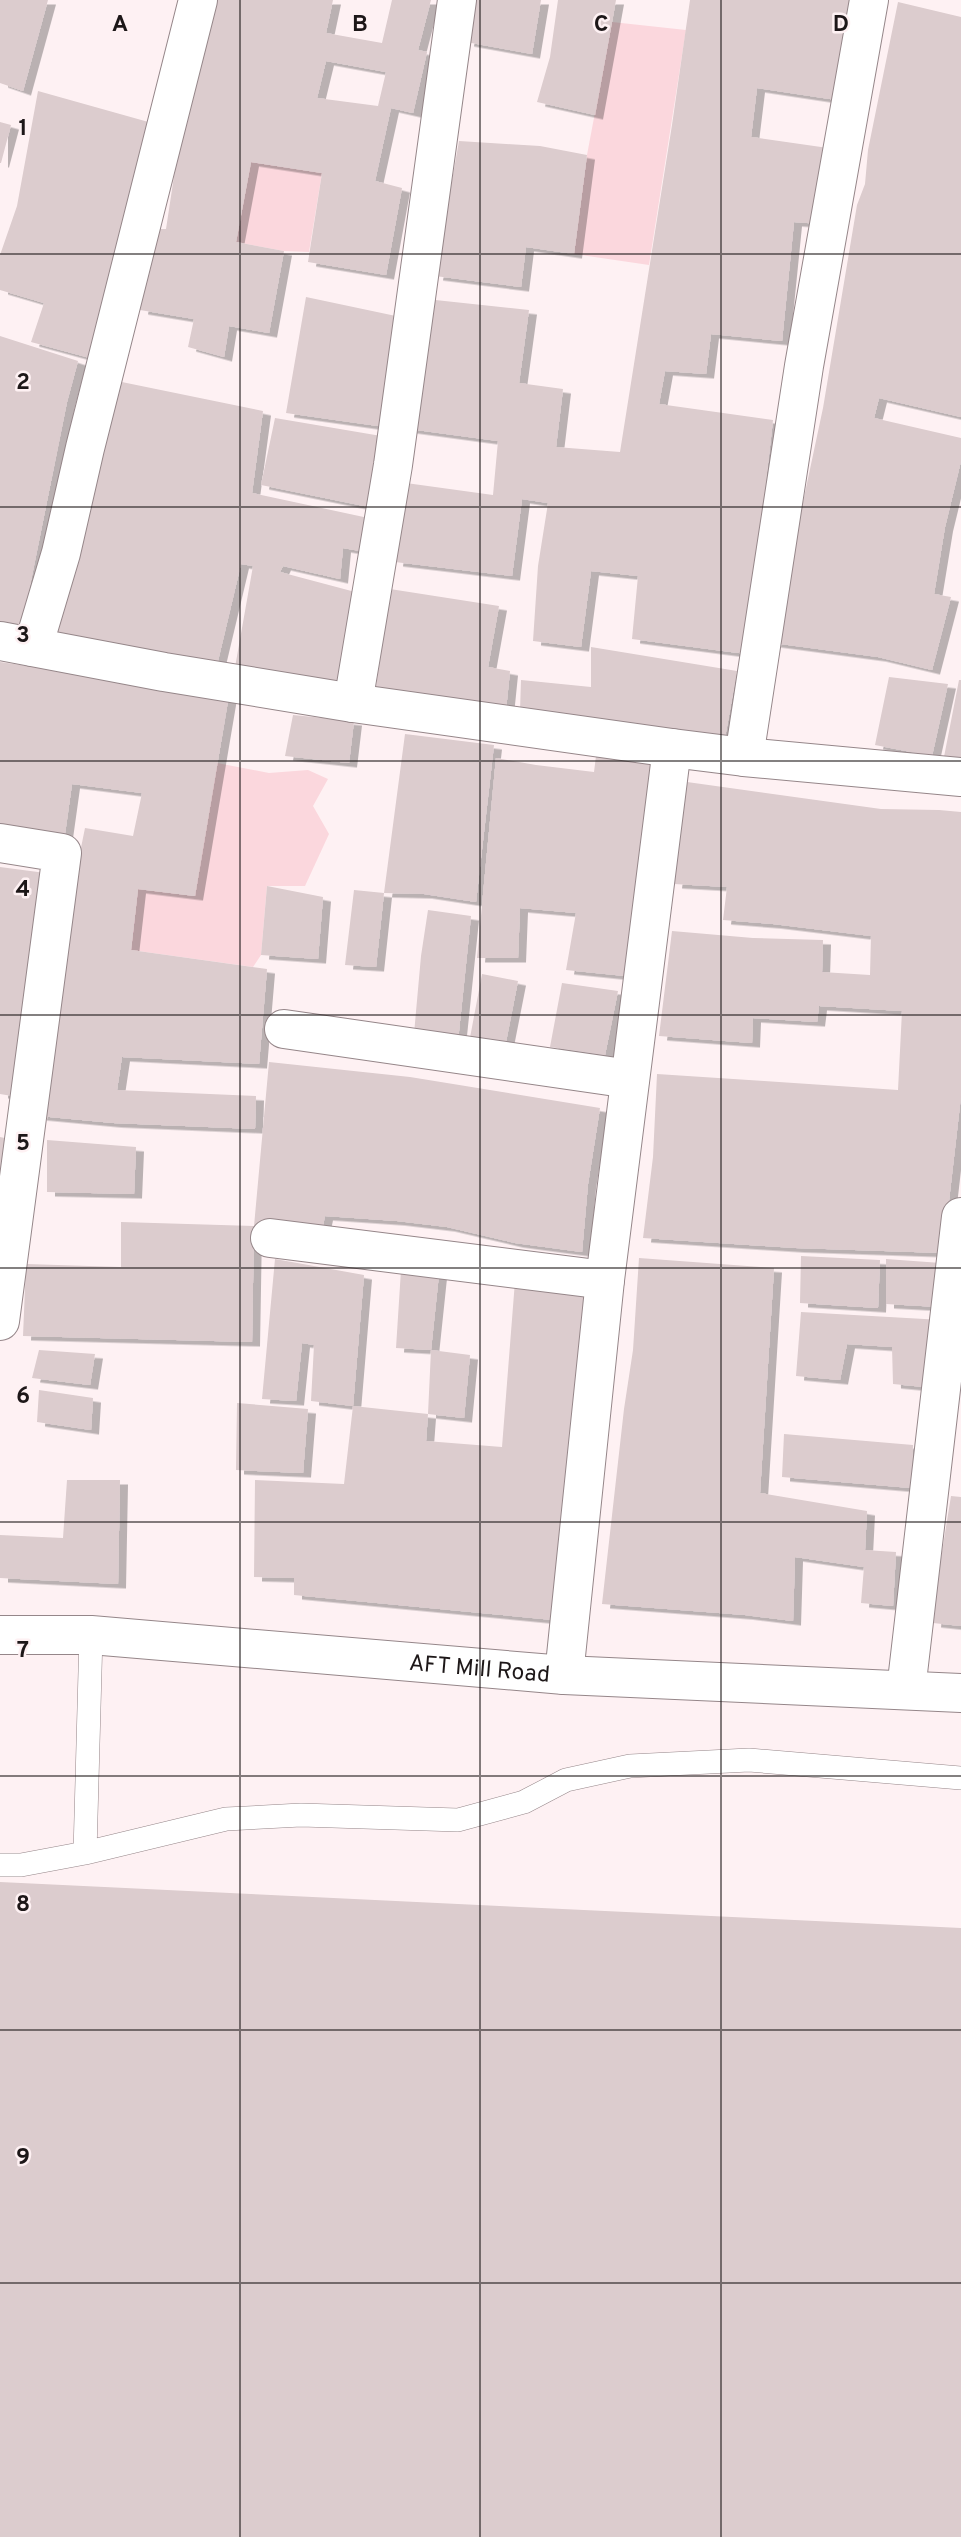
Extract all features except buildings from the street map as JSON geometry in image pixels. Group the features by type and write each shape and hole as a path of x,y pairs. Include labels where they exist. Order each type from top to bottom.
{"street":[{"path":"198,0 61,553 17,644 164,672 353,703 672,748 961,777"},
{"path":"353,703 393,465 457,0"},
{"path":"744,757 804,366 869,0"},
{"path":"564,1675 605,1280 672,748"},
{"path":"0,843 62,853 1,1310"},
{"path":"284,1029 630,1079"},
{"path":"906,1690 961,1217"},
{"path":"270,1238 605,1280"},
{"name":"AFT Mill Road","path":"0,1634 90,1635 564,1675 961,1693"}],"lane":[{"path":"85,1853 90,1635"},
{"path":"0,1865 21,1865 85,1853 226,1819 301,1815 458,1820 524,1802 566,1780 630,1766 749,1760 961,1778"}],"shaded area":[{"path":"612,22 686,30 649,265 574,254 587,155"},
{"path":"251,162 322,173 309,252 284,251 236,242"},
{"path":"217,763 269,773 308,770 328,779 313,806 329,834 305,886 267,886 261,955 253,967 131,950 138,889 194,896"}]}
